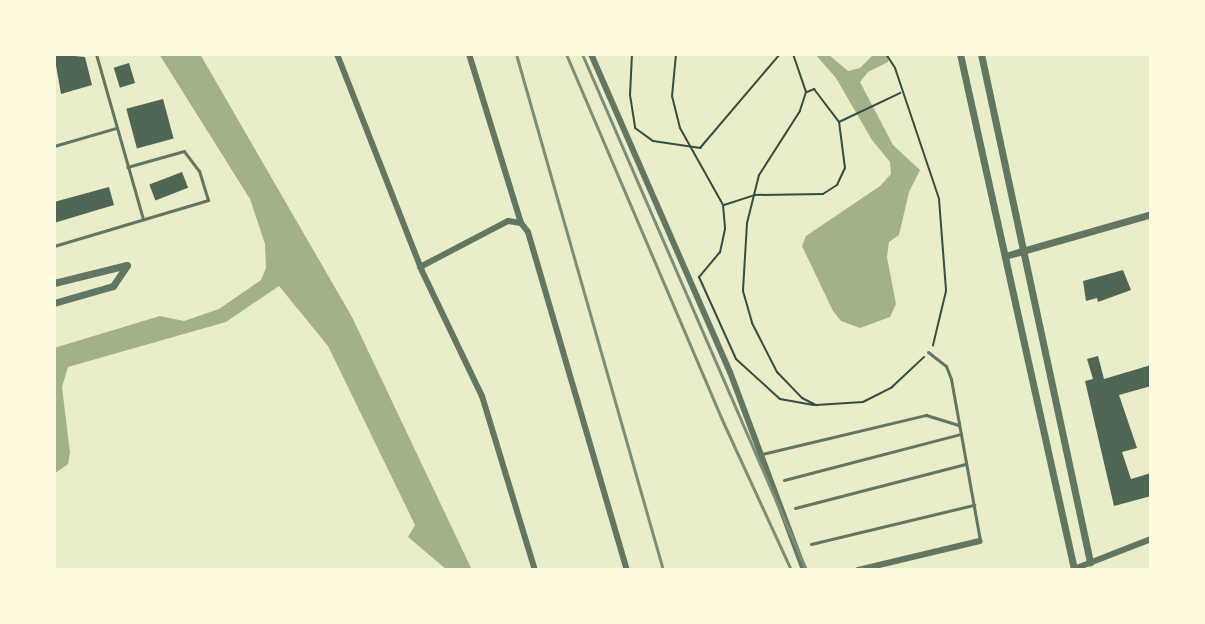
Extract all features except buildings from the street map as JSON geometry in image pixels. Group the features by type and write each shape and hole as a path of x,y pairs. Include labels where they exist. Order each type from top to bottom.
{"street":[{"path":"337,54 420,267 482,396 535,570"},
{"path":"469,54 521,223 528,232 546,289 627,570"},
{"path":"591,54 762,454 804,570"},
{"path":"960,54 1074,569 1151,539"},
{"path":"981,54 1090,562"},
{"path":"1005,256 1151,214"},
{"path":"420,267 508,221 521,223"},
{"path":"54,283 127,265 113,286 54,303"},
{"path":"858,570 980,541"}],"lane":[{"path":"96,54 143,220"},
{"path":"54,146 116,128"},
{"path":"54,246 208,200 199,171 184,151 127,167"},
{"path":"928,352 946,366 980,541"},
{"path":"762,454 926,415 959,425"},
{"path":"784,480 961,434"},
{"path":"795,508 966,464"},
{"path":"811,544 974,505"}],"path":[{"path":"632,54 630,95 635,128 653,141 700,148 780,54"},
{"path":"676,54 672,96 690,147 723,205 725,229 720,252 699,277 736,359 780,399 816,405 863,402 892,387 934,344 946,291 939,199 891,59 886,54"},
{"path":"793,54 806,92 800,111 759,175 744,260 743,291 752,323 777,372 802,398 816,405"},
{"path":"723,205 754,195 823,194 837,185 845,168 839,122 814,89 806,92"},
{"path":"839,122 902,93"}],"shaded area":[{"path":"159,54 200,54 352,317 472,570 447,570 408,537 415,525 328,346 279,286 226,322 68,367 62,387 70,453 68,464 54,474 54,348 160,316 184,321 219,309 261,280 266,268 265,244 250,199"},
{"path":"815,54 828,54 848,71 860,68 874,54 890,54 888,62 868,72 860,82 893,145 920,170 909,192 899,235 889,242 887,257 896,304 890,317 860,328 841,321 833,311 802,246 806,236 880,186 891,174 890,162 872,140 836,78"}],"railway":[{"path":"516,54 663,570"},
{"path":"566,54 723,422 791,570"},
{"path":"582,54 806,570"}]}
